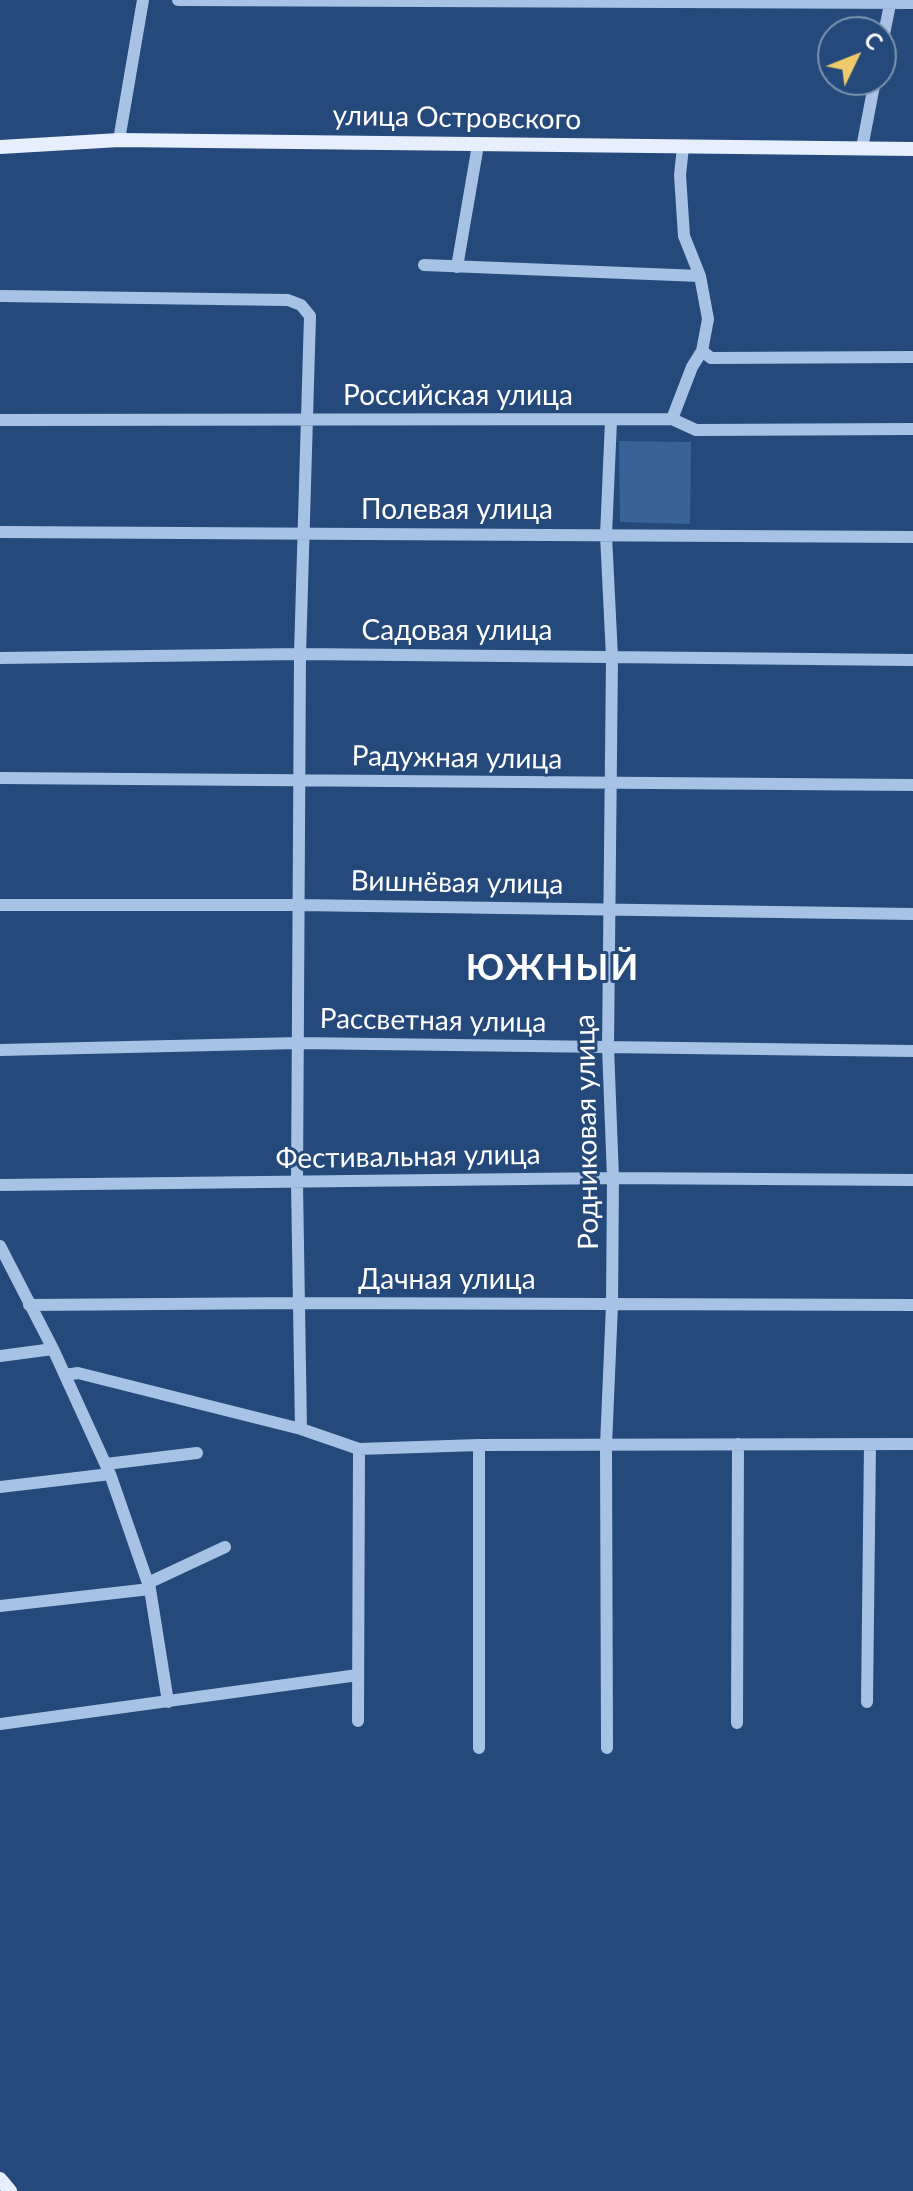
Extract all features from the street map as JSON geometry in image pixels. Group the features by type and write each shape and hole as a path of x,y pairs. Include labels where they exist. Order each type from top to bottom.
{"main road":[{"name":"улица Островского","path":"0,147 119,140 913,149"},
{"path":"0,2179 10,2191"}],"street":[{"path":"119,140 143,0"},
{"path":"178,0 913,3"},
{"path":"888,16 890,4"},
{"path":"862,148 872,96"},
{"path":"457,267 478,145"},
{"path":"672,419 692,367 702,351 708,319 700,276 684,236 680,175 683,147"},
{"path":"424,265 700,276"},
{"path":"0,296 288,300 301,305 310,316 300,654 297,1183 301,1429"},
{"path":"702,351 711,358 913,357"},
{"name":"Российская улица","path":"0,420 672,419 696,430 913,429"},
{"name":"Родниковая улица","path":"607,1748 606,1445 613,1178 608,1047 612,657 606,535 611,421"},
{"name":"Полевая улица","path":"0,532 913,537"},
{"name":"Садовая улица","path":"0,658 300,654 913,660"},
{"name":"Радужная улица","path":"0,778 913,785"},
{"name":"Вишнёвая улица","path":"0,905 299,905 913,914"},
{"name":"Рассветная улица","path":"0,1050 299,1043 913,1051"},
{"name":"Фестивальная улица","path":"0,1185 613,1178 913,1180"},
{"path":"0,1246 53,1349 108,1469 149,1586 168,1702"},
{"name":"Дачная улица","path":"29,1305 913,1305"},
{"path":"0,1356 53,1349"},
{"path":"65,1375 78,1373 301,1429 359,1449 479,1445 913,1444"},
{"path":"737,1723 738,1444"},
{"path":"867,1702 870,1444"},
{"path":"479,1445 479,1748"},
{"path":"358,1721 359,1449"},
{"path":"0,1487 197,1453"},
{"path":"0,1606 149,1586 225,1547"},
{"path":"0,1724 358,1675"}],"shaded area":[{"path":"619,441 691,442 690,524 620,522"}],"district":[{"name":"ЮЖНЫЙ","path":"553,968"}]}
